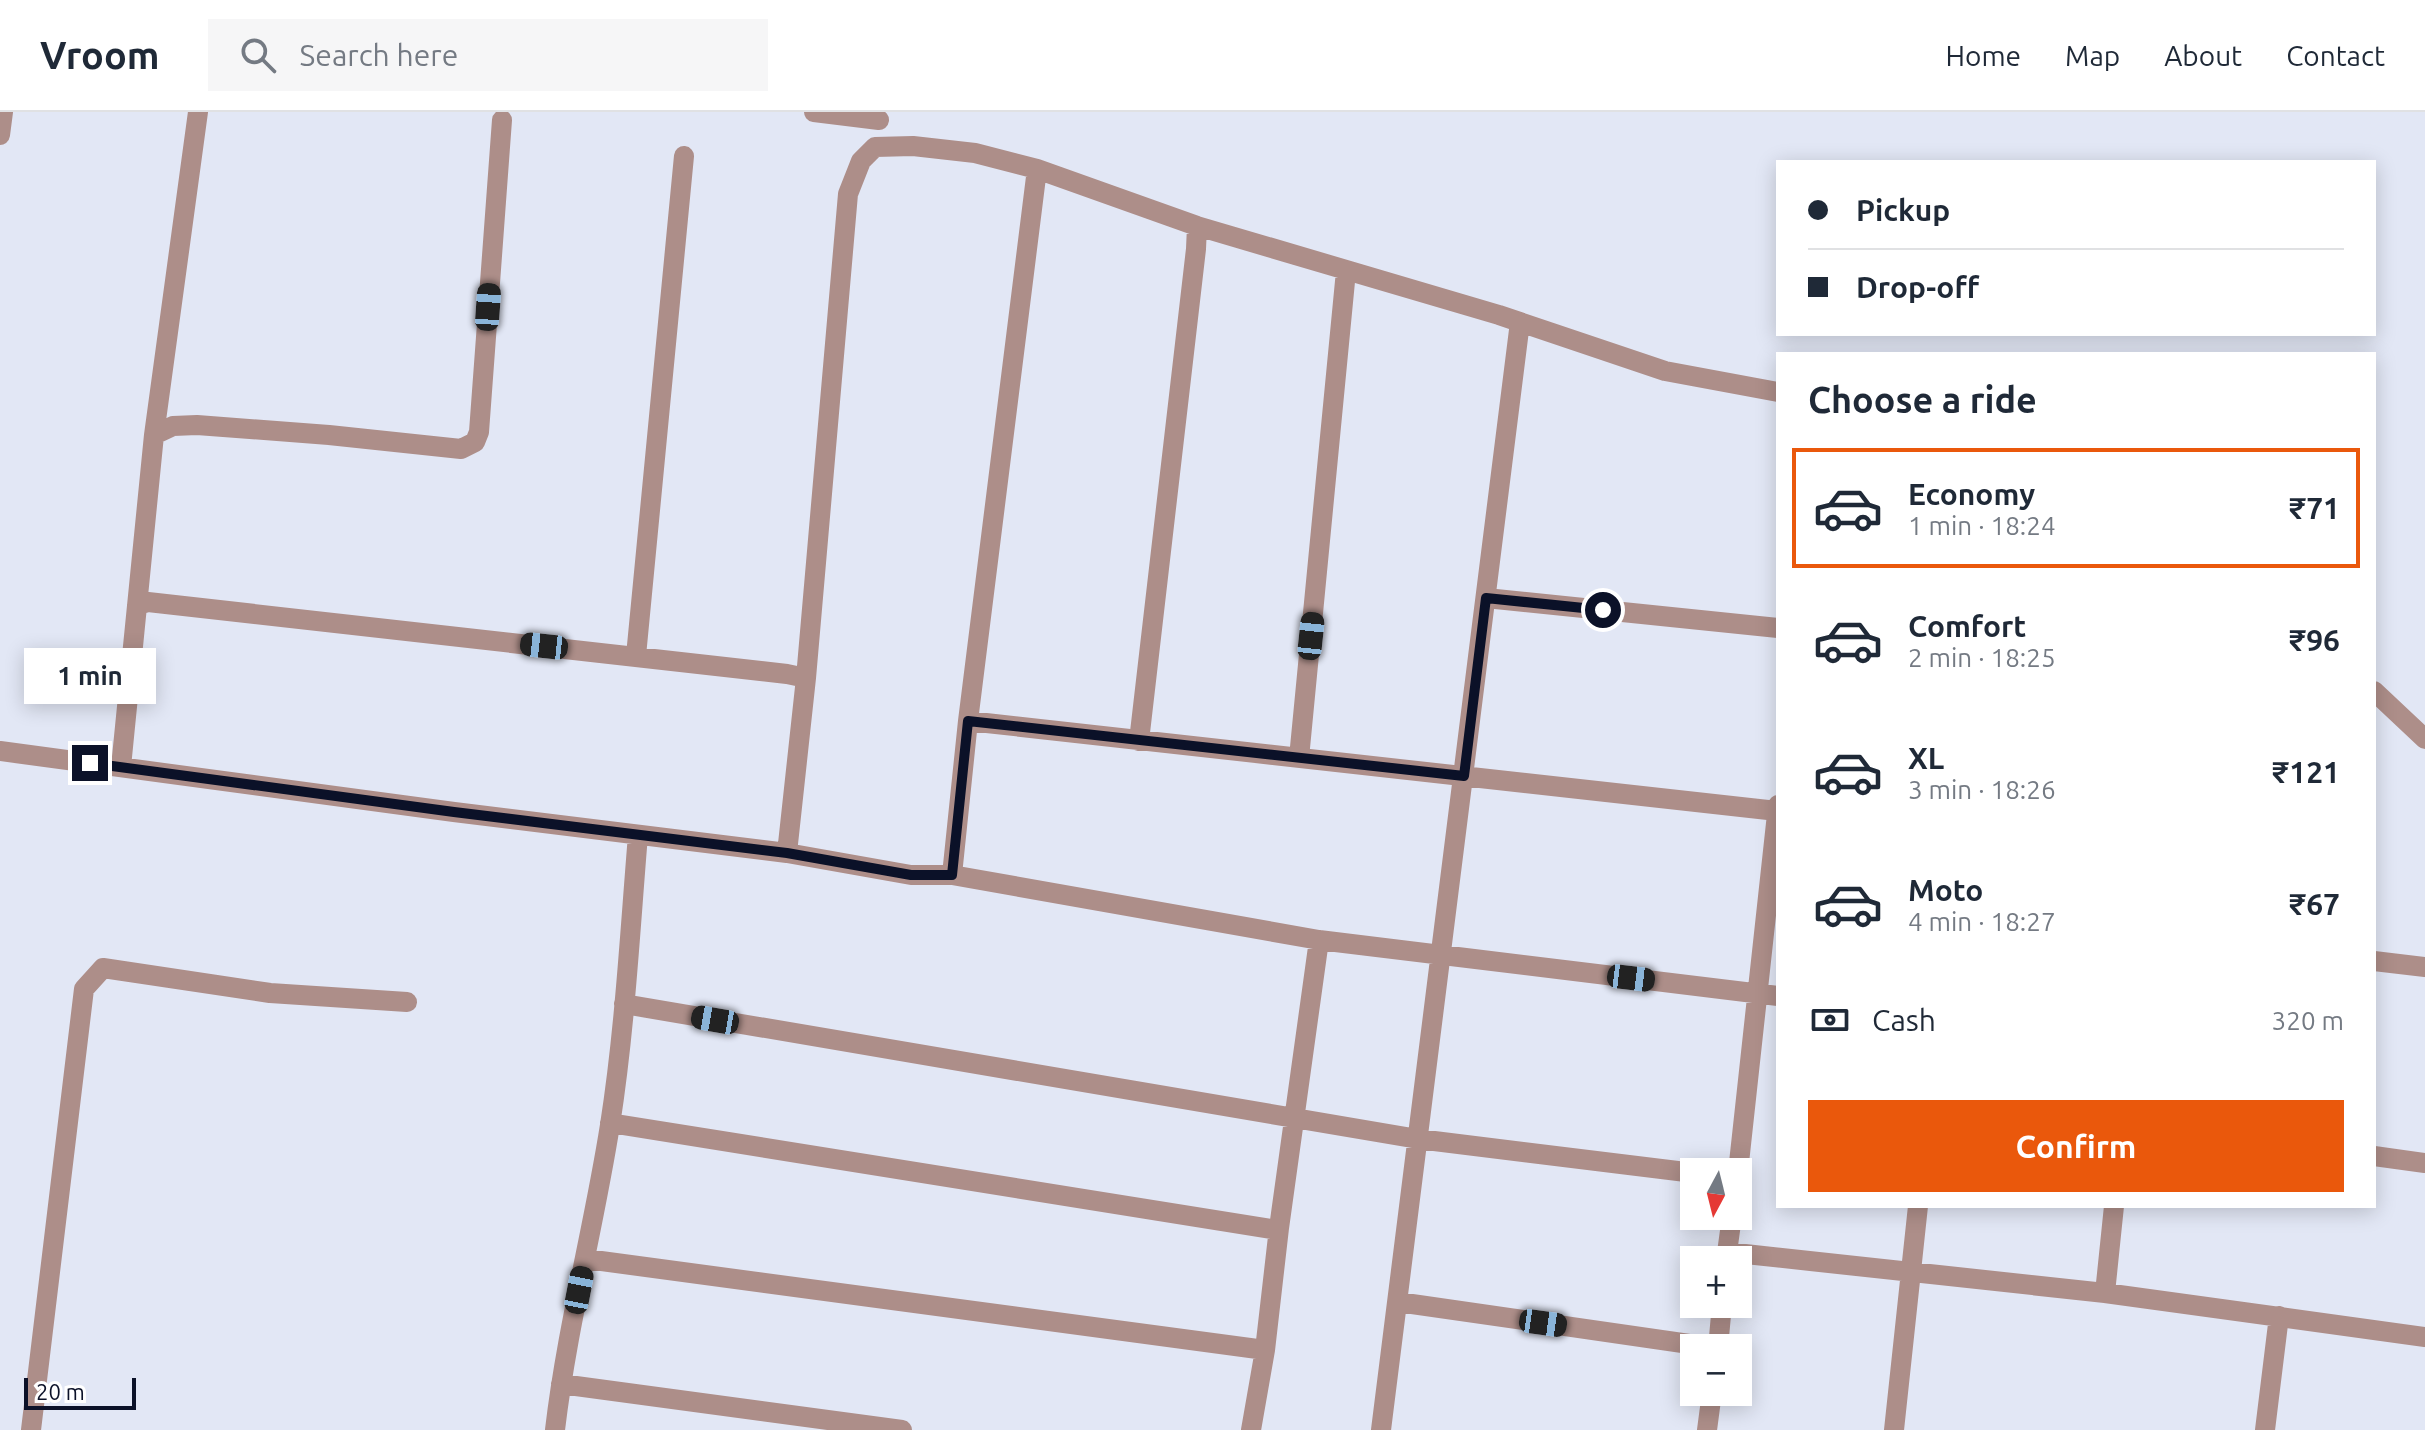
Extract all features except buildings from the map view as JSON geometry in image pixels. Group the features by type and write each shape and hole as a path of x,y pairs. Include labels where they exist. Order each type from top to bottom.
{"street":[{"path":"0,135 3,112"},
{"path":"121,767 154,435 198,112"},
{"path":"787,853 806,678 848,194 861,161 875,147 880,116 814,112"},
{"path":"154,435 173,426 197,425 461,449 475,442 479,432 502,120"},
{"path":"875,147 913,146 975,153 1037,169 1197,226 1520,322 1665,371 1776,392"},
{"path":"636,656 684,156"},
{"path":"952,875 968,721 1037,169"},
{"path":"1139,741 1197,226"},
{"path":"1299,758 1346,271"},
{"path":"1381,1430 1520,322"},
{"path":"1486,598 1776,628"},
{"path":"137,605 148,602 806,678"},
{"path":"2376,693 2425,739"},
{"path":"968,721 1776,808"},
{"path":"0,751 787,853 911,875 952,875 1319,940 1776,996"},
{"path":"1739,1158 1776,826"},
{"path":"555,1430 610,1123 624,1004 638,835"},
{"path":"1251,1430 1265,1350 1278,1230 1319,940"},
{"path":"2376,961 2425,967"},
{"path":"31,1430 84,989 103,968 270,993 407,1002"},
{"path":"624,1004 1418,1139 1680,1171"},
{"path":"610,1123 1278,1230"},
{"path":"2376,1156 2425,1163"},
{"path":"1894,1430 1918,1208"},
{"path":"2105,1293 2114,1208"},
{"path":"1752,1258 2105,1293 2425,1337"},
{"path":"586,1259 1265,1350"},
{"path":"1398,1302 1680,1343"},
{"path":"2265,1430 2279,1316"},
{"path":"561,1384 902,1430"},
{"path":"1707,1430 1710,1406"}],"route":[{"path":"90,763 787,853 911,875 952,875 968,721 1464,776 1486,598 1603,610"}]}
